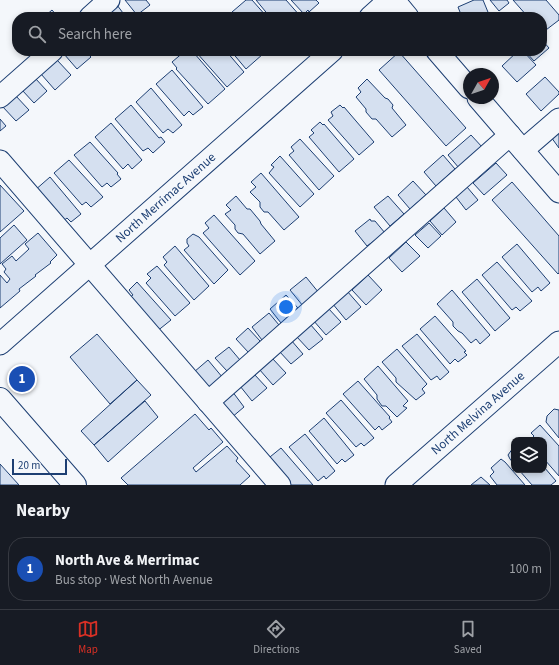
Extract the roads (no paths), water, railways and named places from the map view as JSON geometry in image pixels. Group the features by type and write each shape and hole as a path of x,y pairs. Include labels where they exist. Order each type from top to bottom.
{"main road":[{"path":"0,399 75,485"}],"street":[{"path":"96,12 109,0"},
{"path":"376,12 389,0"},
{"path":"394,0 404,12"},
{"path":"0,97 46,56"},
{"name":"North Merrimac Avenue","path":"0,344 326,56"},
{"path":"441,56 463,81"},
{"path":"483,104 559,192"},
{"path":"208,402 516,143 559,119"},
{"path":"0,161 280,485"},
{"name":"North Melvina Avenue","path":"396,485 559,342"}],"place":[{"name":"North Ave & Merrimac","path":"22,379"}]}
